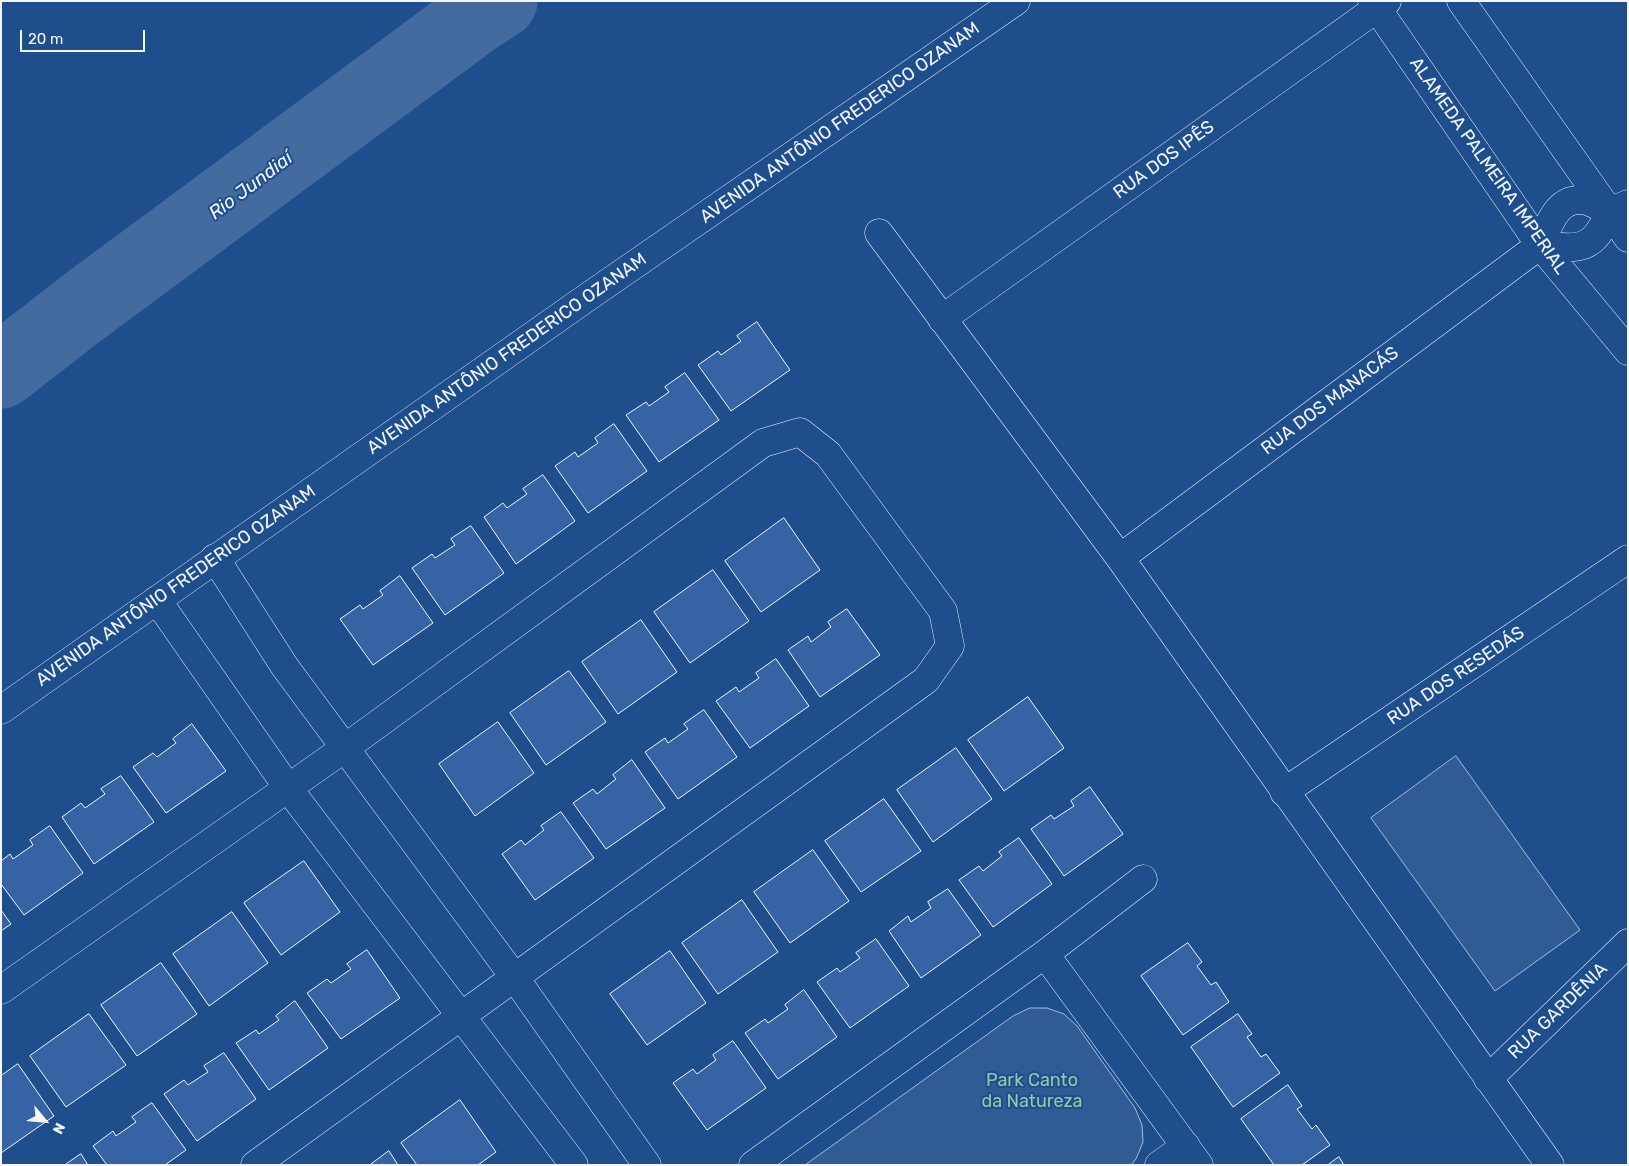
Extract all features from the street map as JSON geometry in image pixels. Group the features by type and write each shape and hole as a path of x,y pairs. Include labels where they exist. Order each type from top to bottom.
{"street":[{"name":"AVENIDA ANTÔNIO FREDERICO OZANAM","path":"1,710 215,558 1016,1"},
{"path":"1461,1 1618,208 1628,238"},
{"name":"ALAMEDA PALMEIRA IMPERIAL","path":"1378,3 1540,245 1628,351"},
{"name":"RUA DOS IPÊS","path":"942,319 1378,3"},
{"path":"1568,201 1587,201 1618,208 1602,230 1589,243 1571,248 1540,245 1553,214 1568,201"},
{"path":"879,233 1120,558 1550,1165"},
{"name":"RUA DOS MANACÁS","path":"1120,558 1540,245"},
{"path":"1,990 345,748 763,443 800,432 828,454 943,611 950,646 926,680 255,1165"},
{"path":"215,558 285,667 515,978 647,1165"},
{"name":"RUA DOS RESEDÁS","path":"1284,792 1628,559"},
{"path":"157,600 288,788 574,1165"},
{"path":"753,1165 1045,954 1143,879"},
{"name":"RUA GARDÊNIA","path":"1488,1079 1628,943"},
{"path":"1045,954 1192,1155 1159,1165"}],"shaded area":[{"path":"1456,756 1580,930 1495,991 1371,818"},
{"name":"Park Canto da Natureza","path":"1030,1008 1047,1008 1064,1014 1077,1026 1135,1108 1142,1125 1143,1142 1136,1159 1131,1165 805,1165 1013,1016"}],"building":[{"path":"757,322 790,370 731,411 698,365 718,351 721,355 741,341 737,336"},
{"path":"685,373 719,420 659,462 626,415 646,402 649,406 669,392 665,387"},
{"path":"614,424 647,471 588,513 555,466 575,452 578,457 598,443 595,438"},
{"path":"543,475 575,521 516,564 484,517 503,503 507,508 527,494 523,489"},
{"path":"784,518 820,570 761,612 725,561"},
{"path":"471,526 504,573 445,615 412,568 432,554 435,558 455,545 451,539"},
{"path":"713,570 749,621 690,663 654,612"},
{"path":"400,576 433,623 373,665 340,619 360,605 363,609 383,595 380,591"},
{"path":"847,609 880,655 820,697 788,650 808,636 811,642 831,627 828,622"},
{"path":"641,620 677,672 618,714 582,662"},
{"path":"776,659 809,706 750,748 716,701 736,687 739,692 759,678 756,673"},
{"path":"569,671 606,722 546,765 510,713"},
{"path":"1028,697 1064,748 1004,791 968,740"},
{"path":"704,710 737,757 678,799 645,752 665,738 668,743 688,729 684,724"},
{"path":"498,722 534,773 475,816 439,764"},
{"path":"192,724 226,771 166,813 133,767 153,753 157,757 176,743 173,739"},
{"path":"956,748 992,799 933,842 897,790"},
{"path":"632,760 665,808 606,849 573,803 593,789 597,794 616,779 613,775"},
{"path":"121,776 154,822 94,864 62,817 81,803 85,808 105,794 101,789"},
{"path":"1090,787 1123,834 1064,876 1031,829 1051,815 1054,819 1074,806 1071,801"},
{"path":"884,799 921,851 861,892 825,841"},
{"path":"561,812 594,858 535,900 502,854 521,840 525,845 544,830 541,826"},
{"path":"50,826 83,873 24,915 1,884 1,861 10,854 13,859 33,845 30,840"},
{"path":"1019,838 1052,884 993,927 959,880 979,866 983,871 1002,856 999,852"},
{"path":"813,850 849,901 790,943 754,892"},
{"path":"304,861 340,912 281,955 244,903"},
{"path":"948,889 981,935 921,978 889,931 908,916 911,922 931,908 928,902"},
{"path":"742,900 778,952 718,994 682,943"},
{"path":"1,910 11,924 1,931"},
{"path":"232,912 268,963 209,1006 173,954"},
{"path":"876,939 909,986 850,1028 817,982 837,968 840,972 860,958 856,953"},
{"path":"1188,943 1202,962 1197,966 1211,985 1216,982 1229,1002 1183,1035 1141,976"},
{"path":"367,950 400,998 341,1039 307,993 327,979 331,983 351,969 347,964"},
{"path":"670,951 706,1003 647,1045 610,994"},
{"path":"161,963 197,1014 137,1056 101,1005"},
{"path":"804,990 837,1037 778,1079 745,1033 765,1019 768,1023 788,1009 785,1005"},
{"path":"295,1001 328,1048 269,1090 236,1043 256,1030 259,1034 279,1020 276,1016"},
{"path":"89,1014 126,1065 66,1107 30,1056"},
{"path":"1238,1014 1252,1034 1247,1037 1261,1057 1266,1054 1280,1073 1233,1107 1191,1047"},
{"path":"733,1041 766,1088 707,1130 673,1083 693,1069 697,1074 716,1060 713,1055"},
{"path":"224,1053 256,1099 197,1141 164,1094 184,1080 188,1085 208,1072 204,1066"},
{"path":"18,1064 54,1116 1,1153 1,1076"},
{"path":"1288,1085 1302,1106 1297,1109 1312,1129 1316,1125 1330,1145 1302,1165 1274,1165 1241,1119"},
{"path":"460,1100 496,1152 478,1165 417,1165 401,1143"},
{"path":"152,1103 186,1150 165,1165 107,1165 93,1146 113,1131 116,1136 136,1122 132,1117"},
{"path":"389,1151 398,1165 370,1165"},
{"path":"81,1154 88,1165 65,1165"},
{"path":"1339,1157 1344,1165 1328,1165"}],"waterway":[{"name":"Rio Jundiaí","path":"1,371 82,308 471,20 500,1"}]}
